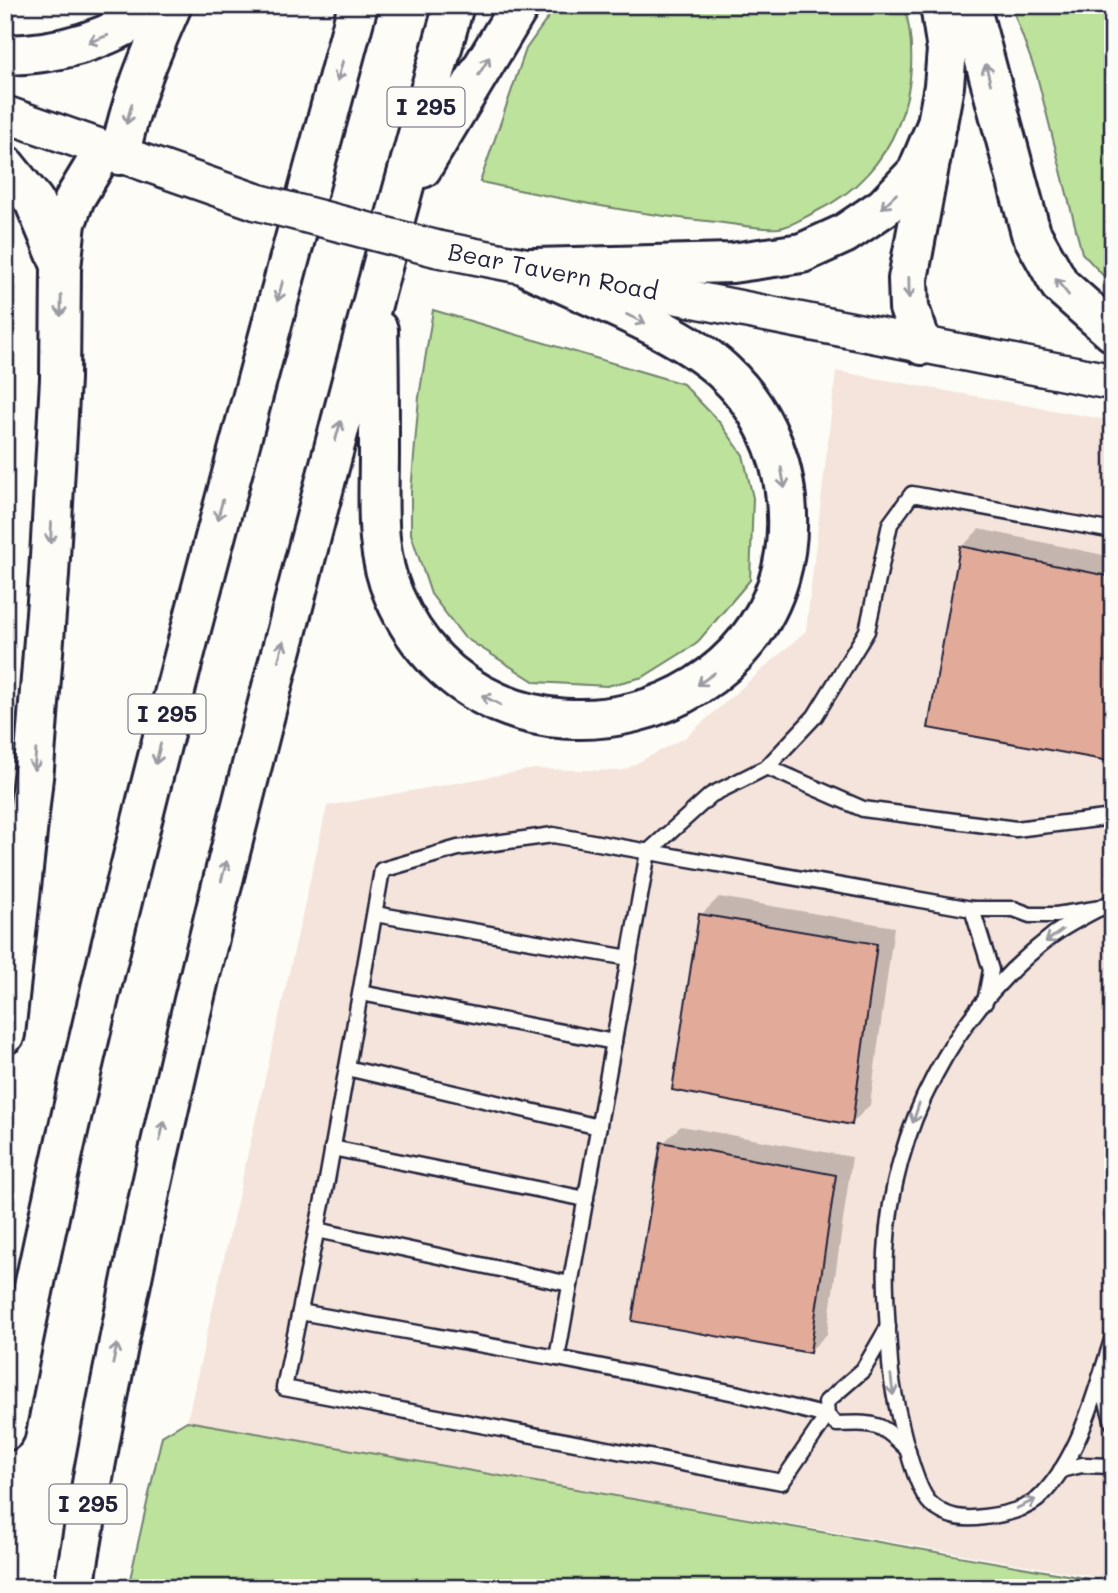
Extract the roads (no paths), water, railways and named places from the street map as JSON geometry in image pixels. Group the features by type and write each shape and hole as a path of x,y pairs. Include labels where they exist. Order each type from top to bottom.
{"highway":[{"path":"5,55 46,53 90,42 111,34 157,5"},
{"path":"5,1034 34,768 49,575 60,379 61,268 66,223 75,198 112,153 172,5"},
{"name":"I 295","path":"5,1431 80,1076 130,863 199,590 358,5"},
{"name":"I 295","path":"74,1588 107,1394 151,1178 206,937 377,281 454,5"},
{"path":"397,208 520,5"},
{"path":"922,345 909,308 908,279 937,124 947,50 940,5"},
{"path":"970,5 1031,233 1060,285 1074,301 1113,332"},
{"path":"530,268 732,263 802,253 844,234 884,207 917,172 937,124"},
{"path":"5,166 34,201 52,238 61,268"},
{"path":"377,281 379,537 387,578 399,605 437,660 490,701 546,718 605,720 657,706 689,690 723,665 751,634 768,605 782,563 787,523 784,480 764,425 746,396 722,370 686,344 530,268"}],"street":[{"name":"Bear Tavern Road","path":"5,114 257,202 438,249 1113,382"}],"lane":[{"path":"557,1358 648,852 711,795 767,767 815,716 867,631 890,524 912,494 1113,531"},
{"path":"767,767 863,809 1016,829 1113,817"},
{"path":"888,1327 863,1370 826,1402 827,1416 782,1482 284,1388 317,1230 383,870 457,848 553,835 972,909 1014,909 1030,915 1056,915 1107,904"},
{"path":"1107,904 1054,934 1003,981 958,1034 919,1102 898,1172 886,1251 892,1392 908,1450 929,1503 960,1520 1003,1515 1041,1497 1061,1470 1083,1423 1113,1337"},
{"path":"972,909 991,970 984,1003"},
{"path":"374,914 629,958"},
{"path":"360,993 614,1042"},
{"path":"347,1068 600,1127"},
{"path":"332,1149 586,1199"},
{"path":"317,1230 570,1284"},
{"path":"300,1312 735,1393 827,1416 837,1424 866,1423 884,1427 908,1450"},
{"path":"1100,1376 1113,1423"},
{"path":"1061,1470 1082,1465 1113,1466"}]}
